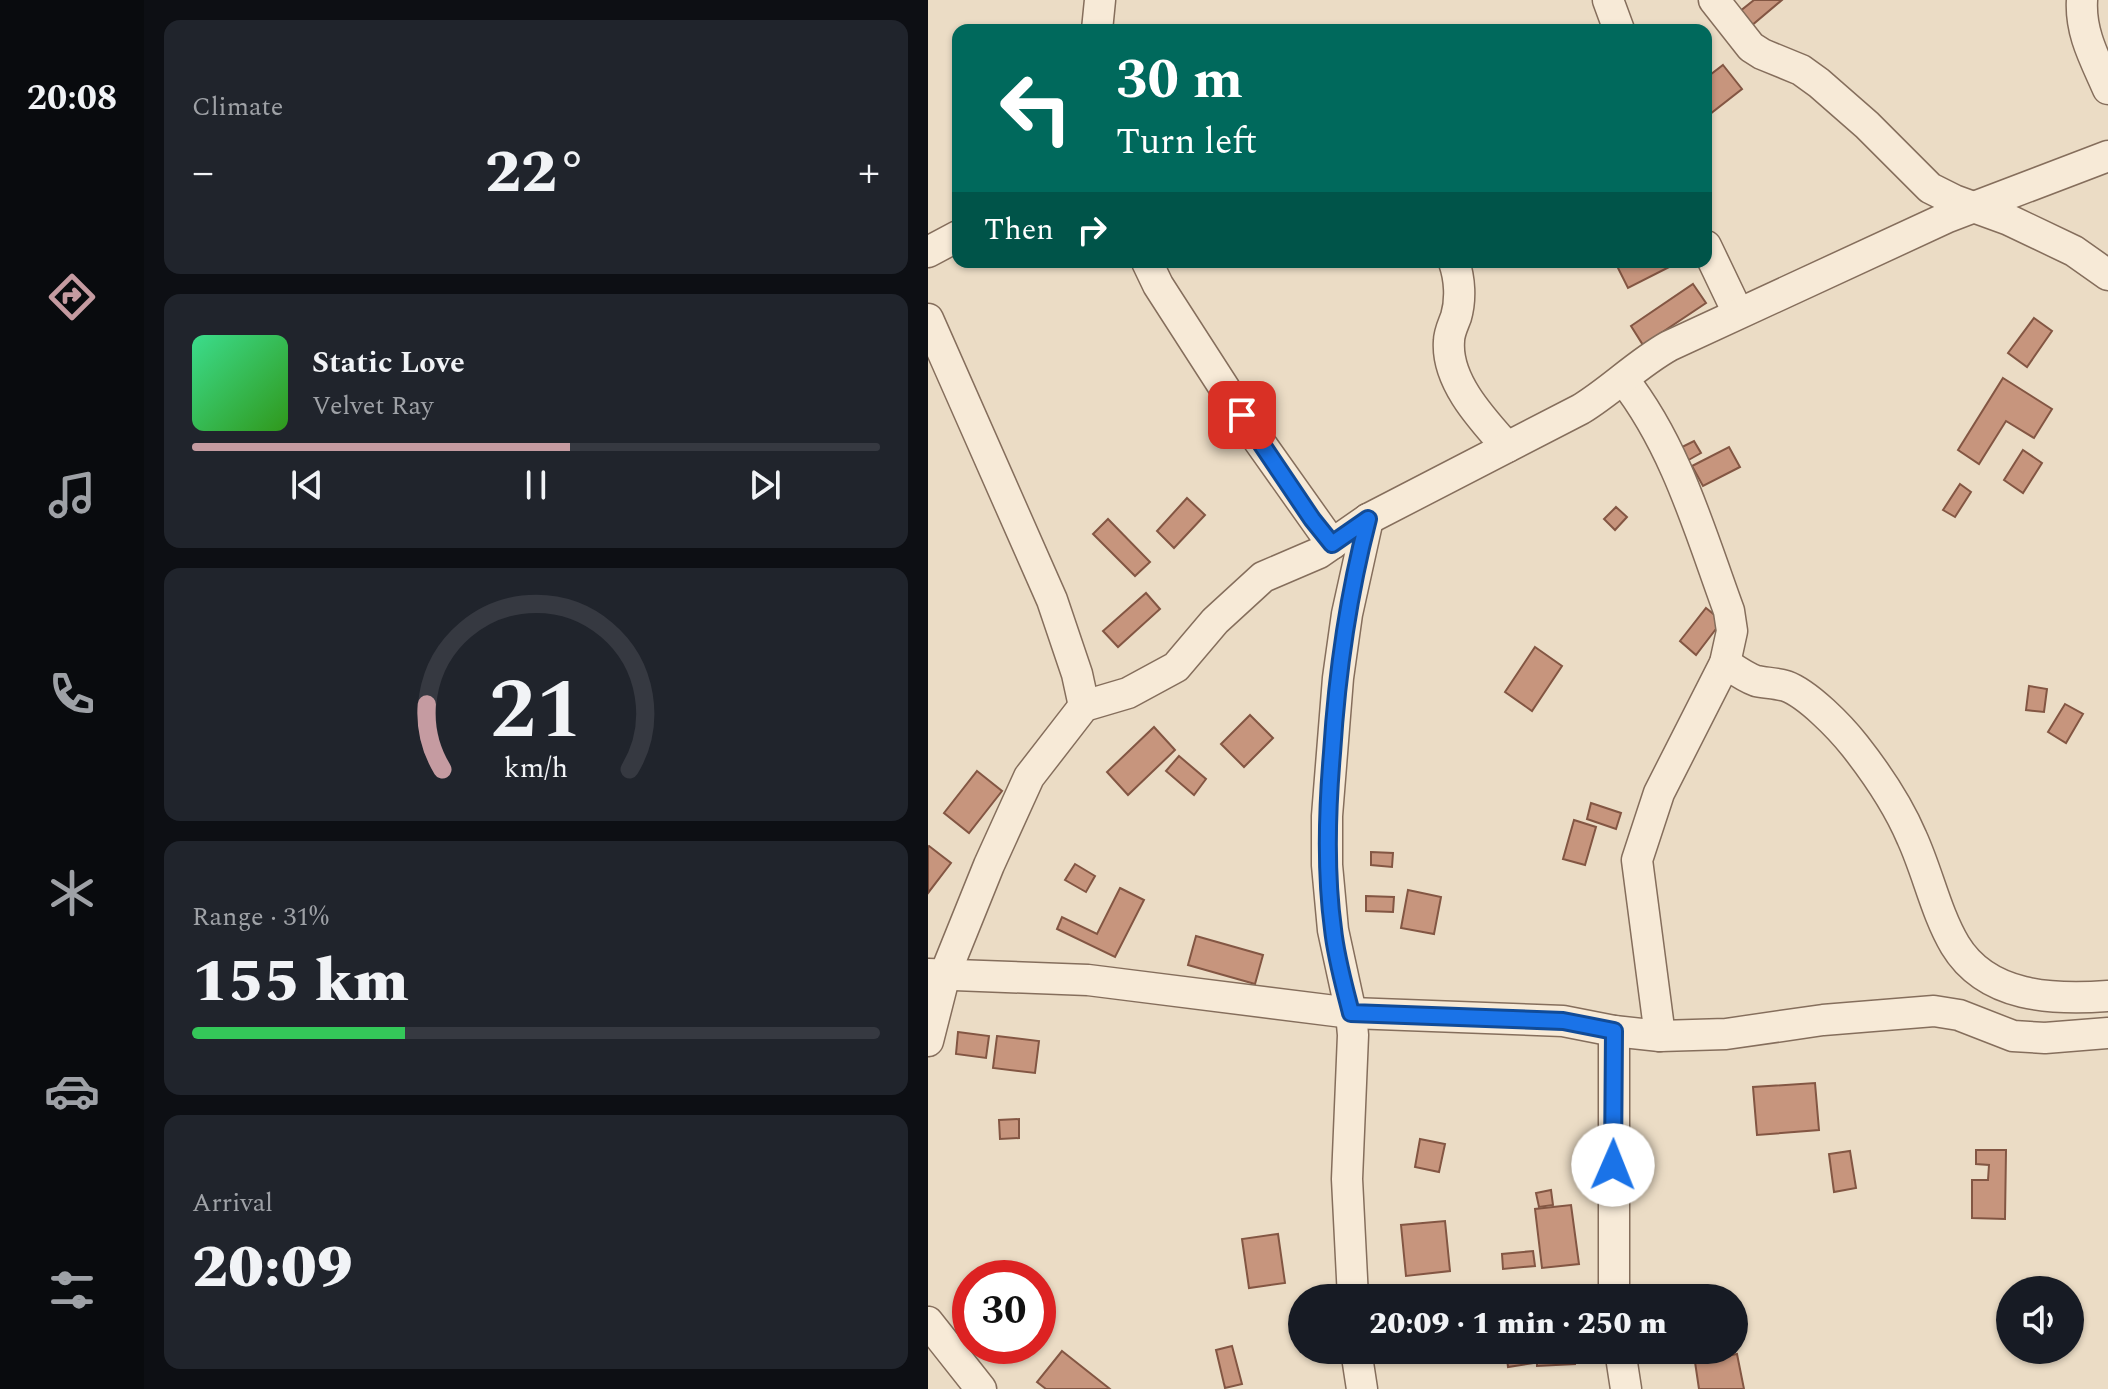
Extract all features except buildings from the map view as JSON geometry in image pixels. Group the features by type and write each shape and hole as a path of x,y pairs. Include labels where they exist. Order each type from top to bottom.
{"street":[{"path":"1098,24 1100,0"},
{"path":"1608,0 1617,24"},
{"path":"1714,0 1751,47 1801,70 1819,83 1867,125 1930,188 2074,251 2108,275"},
{"path":"2082,0 2084,34 2108,89"},
{"path":"928,1041 937,974 1029,777 1084,706 1128,693 1176,667 1236,599 1263,577 1319,553 1368,519 1581,409 1642,362 1669,346 1975,206 2108,156"},
{"path":"928,252 952,239"},
{"path":"1712,259 1738,313"},
{"path":"1150,268 1254,434 1332,544"},
{"path":"1456,268 1459,296 1449,338 1449,361 1480,417 1507,447"},
{"path":"928,319 1052,600 1077,674 1084,706"},
{"path":"1623,379 1642,405 1670,455 1729,611 1732,631 1725,663 1659,793 1637,860 1660,1036"},
{"path":"1352,1284 1347,1179 1353,1065 1351,1013 1333,930 1327,865 1327,816 1338,678 1347,614 1368,519"},
{"path":"1725,663 1755,680 1787,687 1799,694 1854,745 1905,822 1956,946 1974,968 1995,982 2044,997 2108,996"},
{"path":"937,974 1088,980 1351,1013 1563,1021 1660,1036 1726,1034 1823,1020 1934,1011 1959,1015 2013,1036 2045,1038 2108,1033"},
{"path":"1614,1031 1614,1284"},
{"path":"928,1322 981,1389"},
{"path":"1358,1364 1362,1389"},
{"path":"1622,1364 1626,1389"}],"route":[{"path":"1242,415 1332,544 1368,519 1356,566 1338,678 1327,816 1327,865 1333,930 1351,1013 1563,1021 1614,1031 1613,1165"}]}
